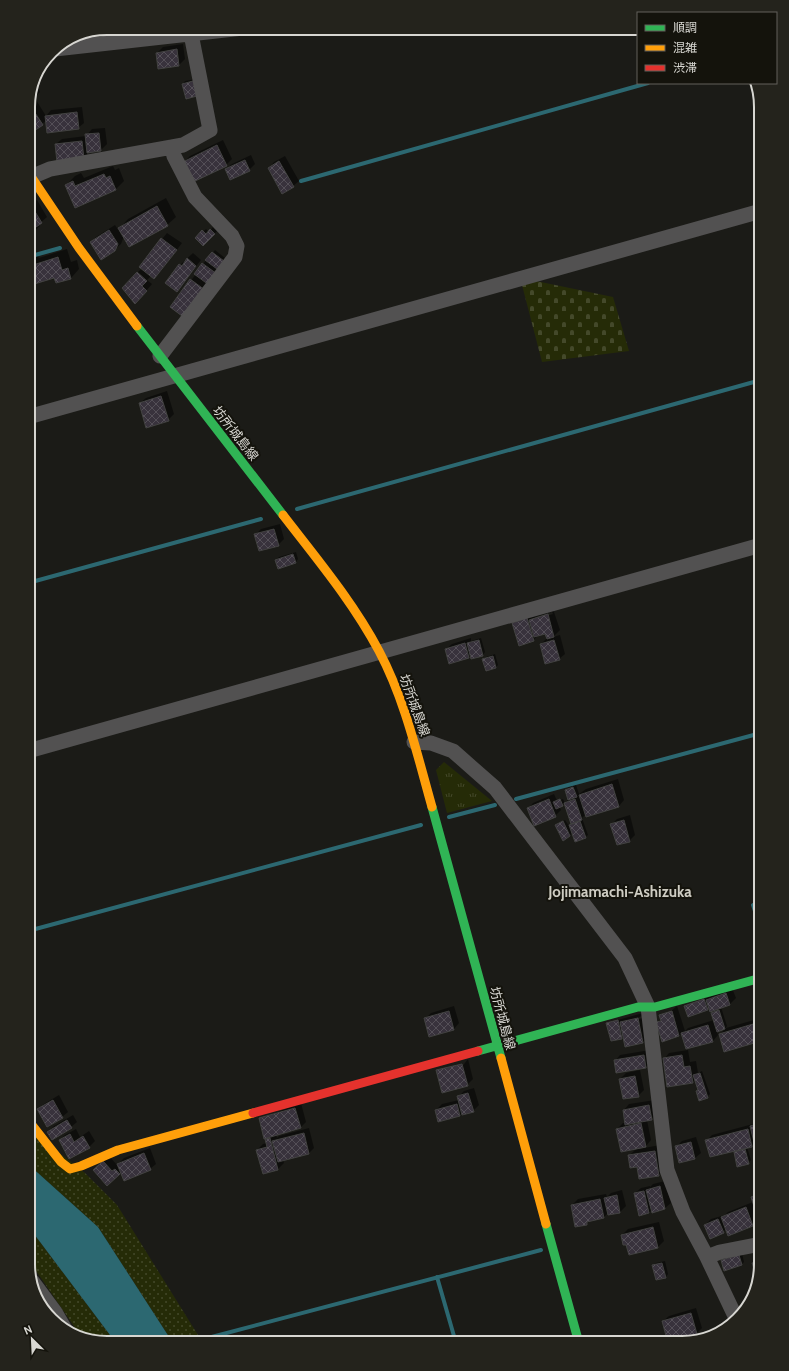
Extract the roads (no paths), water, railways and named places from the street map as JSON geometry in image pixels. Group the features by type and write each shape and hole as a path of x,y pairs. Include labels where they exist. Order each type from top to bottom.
{"main road":[{"name":"坊所城島線","path":"35,182 79,248 160,356 344,594 380,652 398,693 414,742 577,1336"},
{"path":"35,1129 61,1162 70,1169 81,1166 118,1150 168,1136 638,1007 655,1007 754,979"}],"street":[{"path":"66,48 182,35"},
{"path":"35,174 50,169 182,145 210,130 191,35"},
{"path":"160,356 235,257 236,246 232,236 195,197 174,156 172,147"},
{"path":"35,415 754,213"},
{"path":"35,749 754,547"},
{"path":"414,742 431,743 453,750 495,788 625,958 648,1007 667,1170 683,1212 707,1257 734,1314"},
{"path":"707,1257 720,1252 754,1245"},
{"path":"41,1294 58,1317"}],"water":[{"path":"35,1170 98,1227 168,1336 111,1336 35,1235"}],"waterway":[{"path":"301,181 644,84"},
{"path":"35,255 60,248"},
{"path":"297,509 754,382"},
{"path":"35,581 261,519"},
{"path":"516,799 754,735"},
{"path":"449,817 495,805"},
{"path":"35,929 421,825"},
{"path":"754,905 754,908"},
{"path":"215,1336 541,1250"},
{"path":"437,1277 454,1336"}],"district":[{"name":"Jojimamachi-Ashizuka","path":"620,892"}]}
